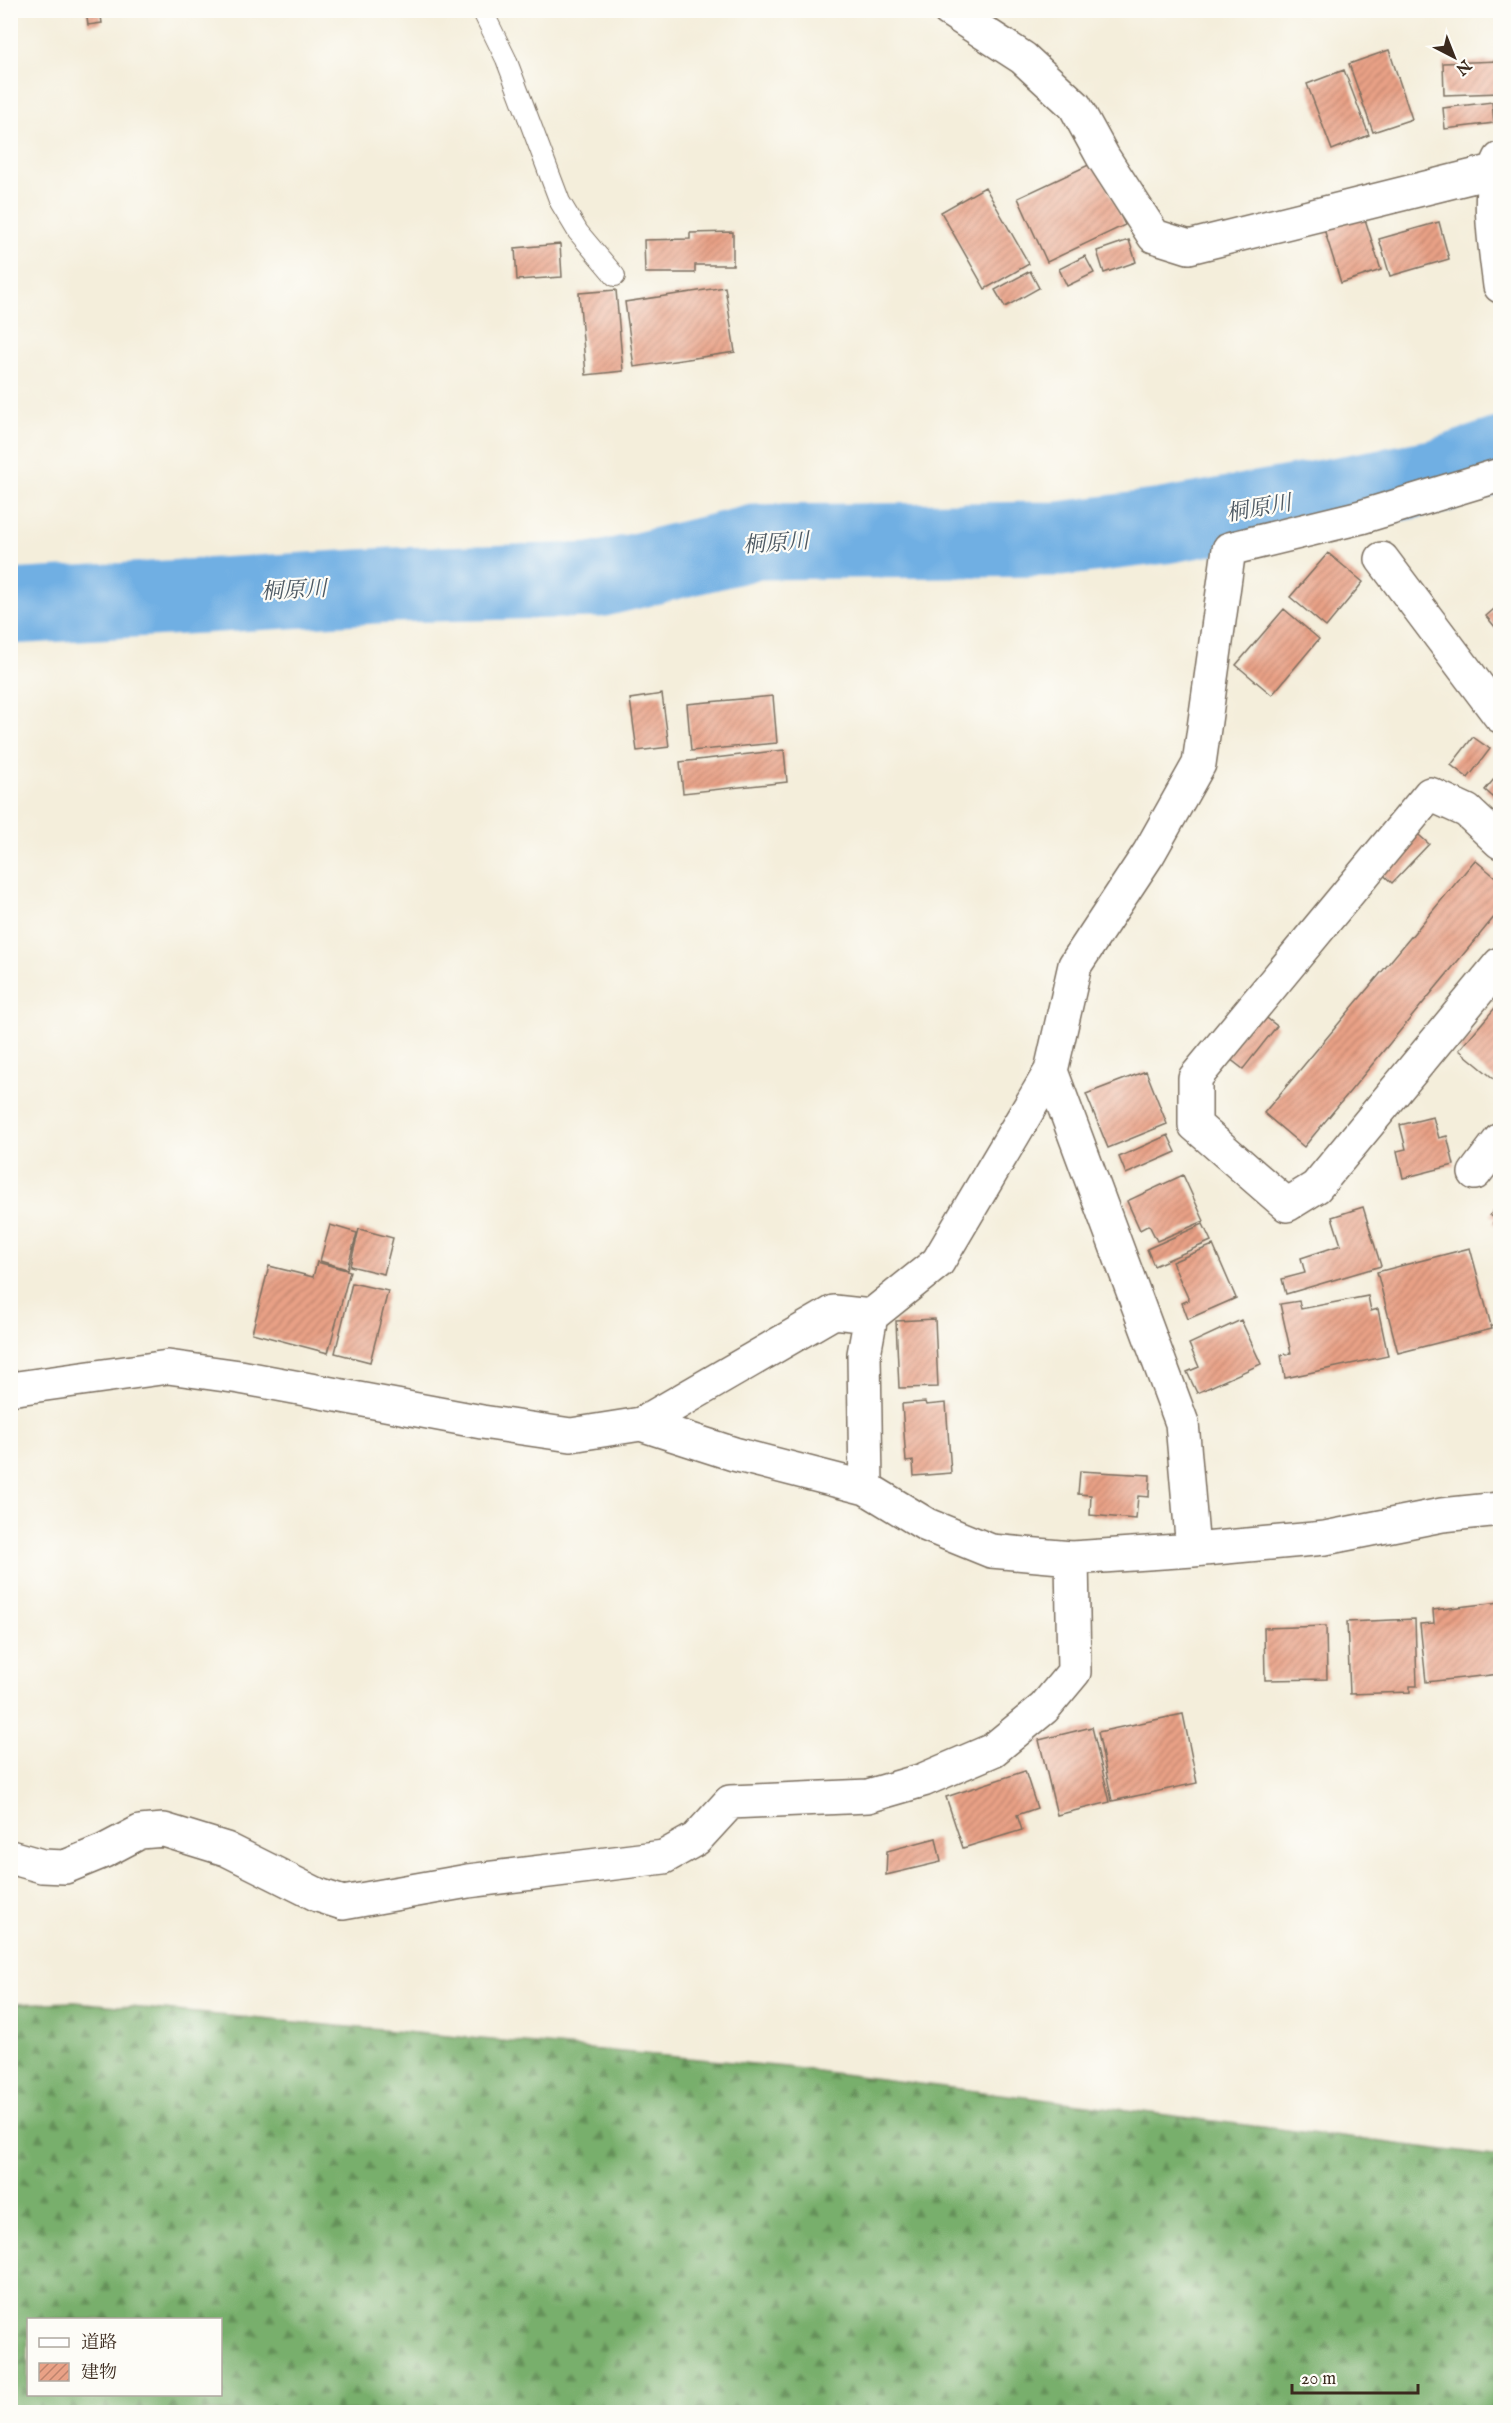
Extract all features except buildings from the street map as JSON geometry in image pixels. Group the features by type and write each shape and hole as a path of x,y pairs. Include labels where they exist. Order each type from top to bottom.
{"street":[{"path":"949,10 1023,58 1075,106 1104,157 1155,236 1189,247 1497,165 1494,232 1500,286"},
{"path":"866,1488 864,1354 871,1316 938,1262 1051,1071 1075,964 1149,853 1199,764 1229,549 1360,517 1500,476"},
{"path":"1382,559 1498,706"},
{"path":"1500,842 1467,811 1430,794 1195,1078 1195,1125 1287,1205 1316,1187 1500,964"},
{"path":"1051,1071 1182,1423 1193,1550"},
{"path":"1475,1173 1500,1140"},
{"path":"10,1389 168,1367 240,1377 482,1422 571,1435 641,1424 834,1312 871,1316"},
{"path":"641,1424 734,1454 866,1488 927,1525 991,1551 1072,1558 1193,1550 1325,1538 1442,1515 1500,1509"},
{"path":"10,1857 42,1866 65,1867 104,1851 140,1832 164,1830 226,1850 318,1895 343,1903 468,1881 664,1857 696,1839 730,1802 868,1796 923,1780 993,1750 1044,1708 1074,1672 1072,1558"}],"lane":[{"path":"482,10 506,58 560,202 578,232 615,276"}],"green space":[{"path":"75,2002 786,2067 1500,2157 1500,2412 11,2412 11,2004"}],"waterway":[{"name":"桐原川","path":"10,607 393,585 598,580 755,542 1060,539 1164,526 1439,476 1500,455"}]}
